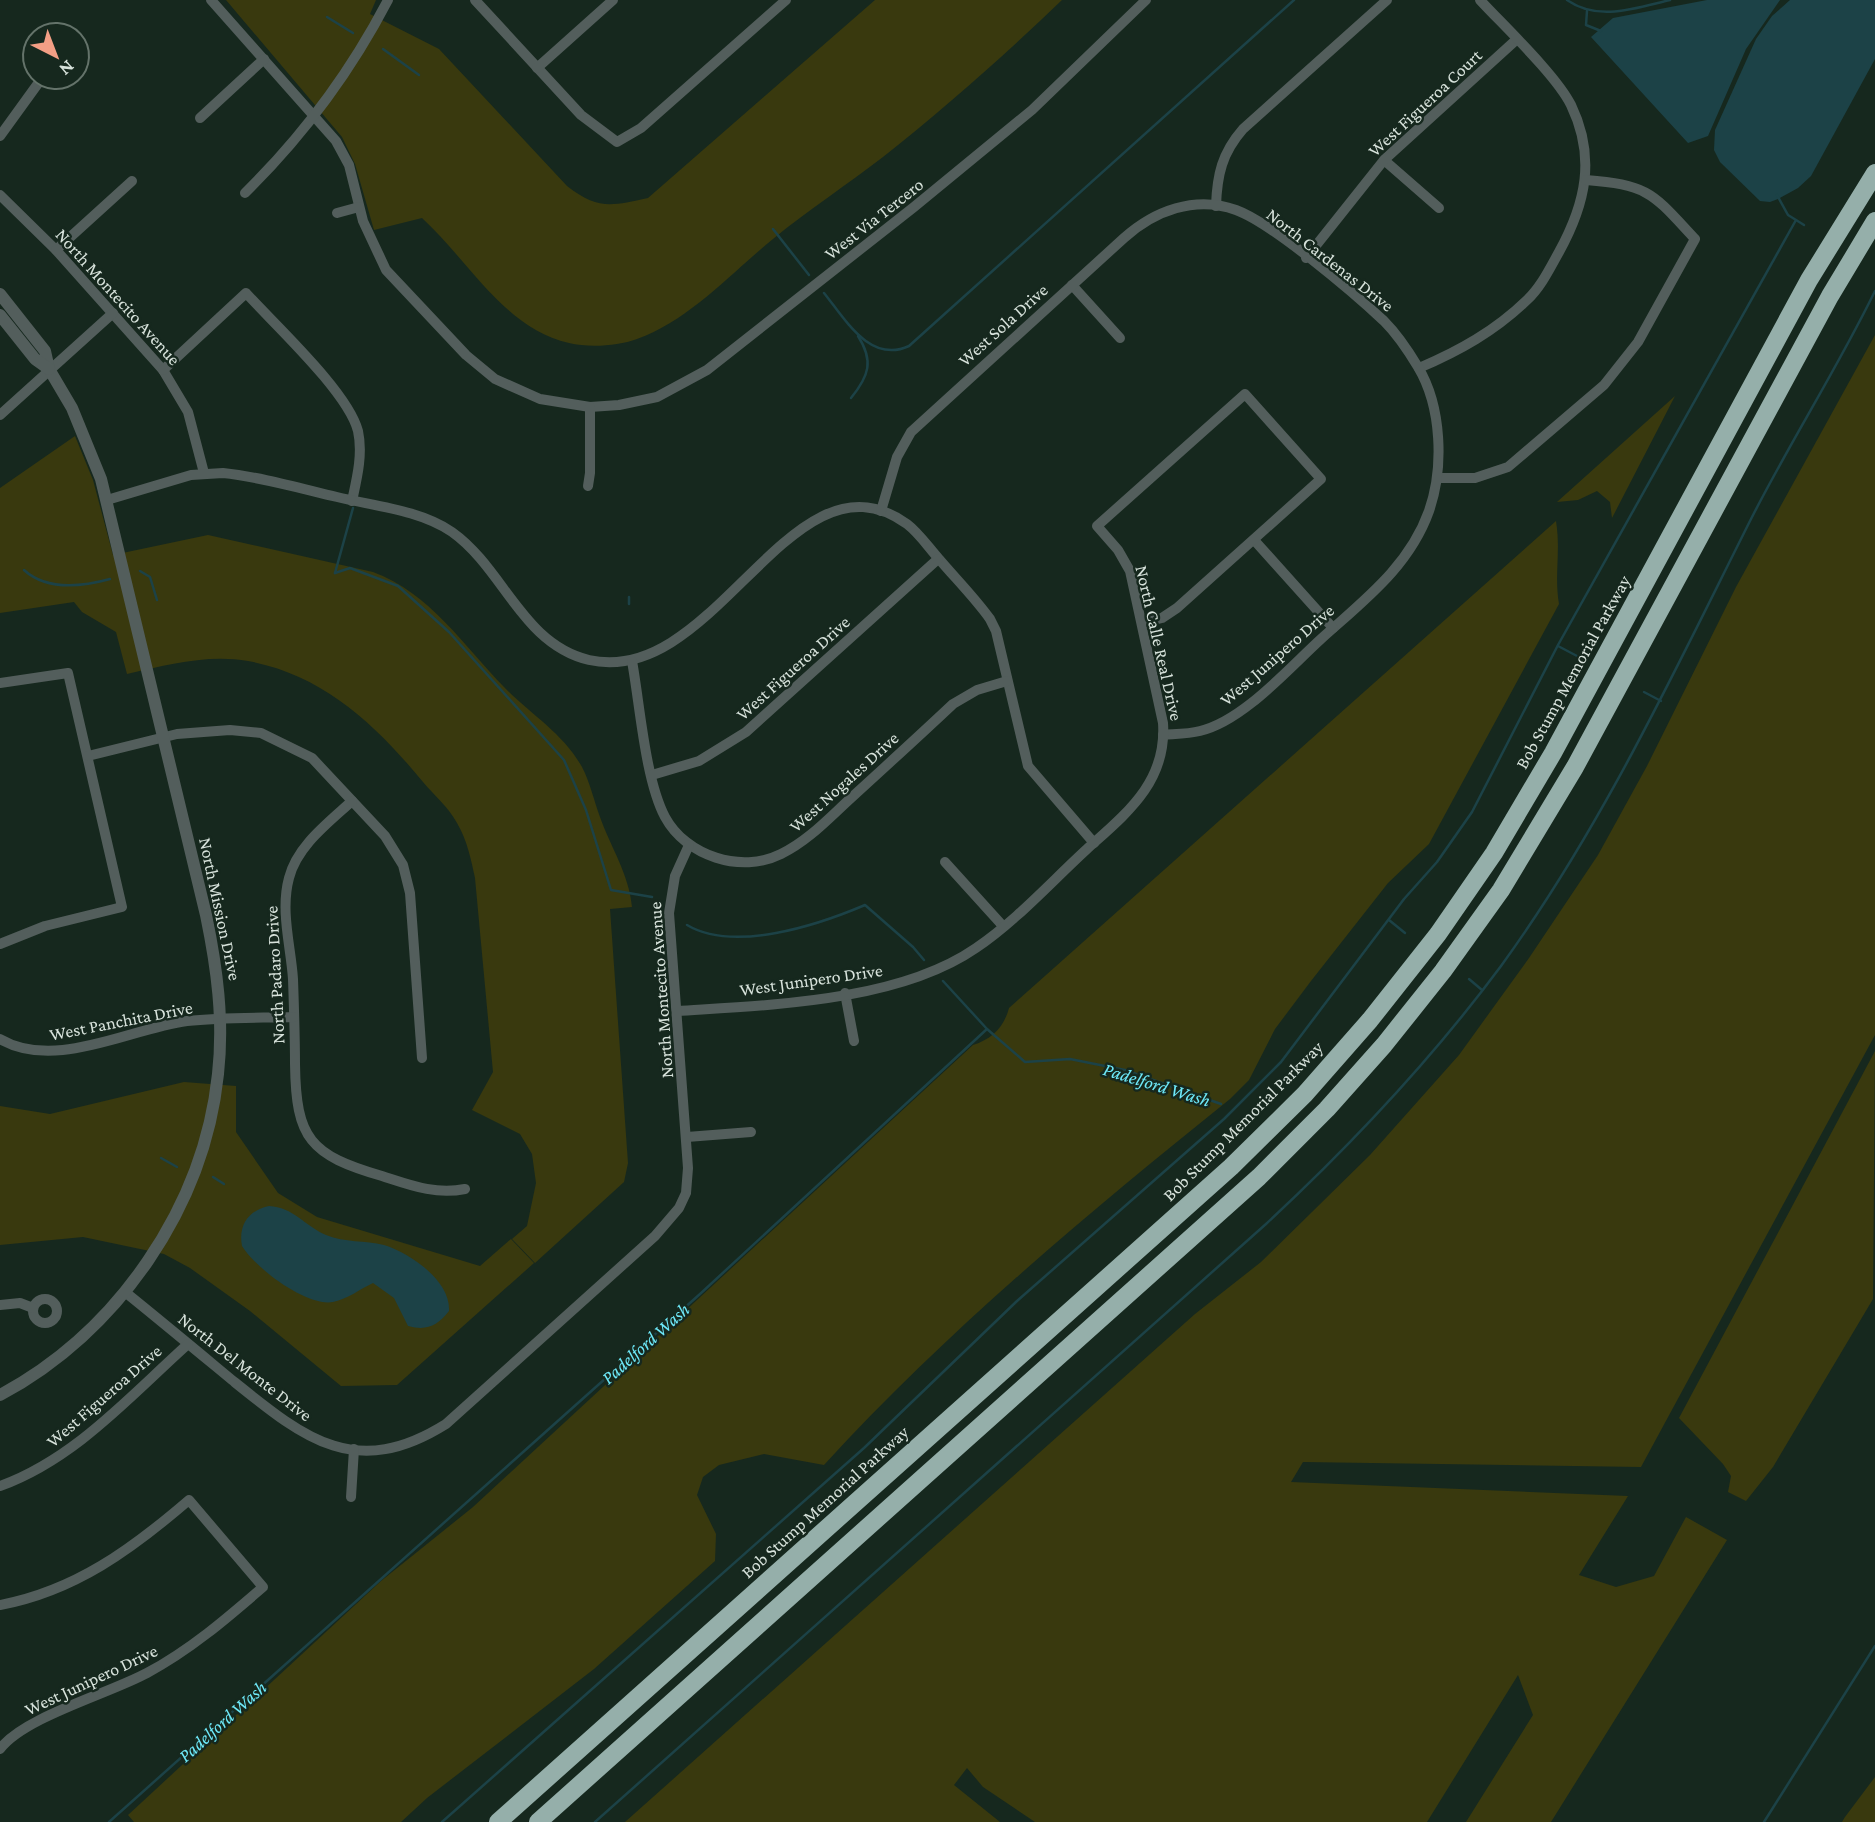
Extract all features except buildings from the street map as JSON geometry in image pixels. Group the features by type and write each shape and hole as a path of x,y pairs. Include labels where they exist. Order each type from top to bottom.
{"highway":[{"name":"Bob Stump Memorial Parkway","path":"498,1822 1231,1167 1305,1094 1370,1020 1444,925 1512,824 1809,280 1875,173"},
{"path":"538,1822 1259,1177 1327,1109 1390,1037 1481,919 1552,808 1830,296 1875,221"}],"street":[{"name":"West Via Tercero","path":"211,0 336,141 349,165 359,207 386,270 467,355 495,379 540,399 590,407 619,405 677,389 707,370 1032,110 1146,0"},
{"path":"245,193 315,117 355,59 388,0"},
{"path":"475,0 581,115 617,142 641,128 785,0"},
{"path":"537,68 613,0"},
{"path":"1216,206 1217,175 1229,145 1243,128 1387,0"},
{"path":"1419,368 1483,336 1529,298 1547,275 1573,226 1586,180 1587,154 1570,103 1480,0"},
{"name":"West Figueroa Court","path":"1306,258 1384,160 1516,40"},
{"path":"200,118 264,60"},
{"path":"0,136 33,91"},
{"path":"1384,160 1439,208"},
{"path":"1437,478 1475,478 1508,467 1604,384 1638,342 1695,239 1649,194 1626,183 1586,180"},
{"path":"56,250 132,181"},
{"name":"North Montecito Avenue","path":"0,195 56,250 163,370 188,412 204,472"},
{"name":"West Sola Drive","path":"881,511 897,457 911,432 1072,285 1151,217 1183,206 1216,206"},
{"name":"North Cardenas Drive","path":"1216,206 1235,209 1258,221 1385,322 1419,368 1428,391 1437,429 1437,478"},
{"path":"337,214 359,207"},
{"path":"1072,285 1120,338"},
{"path":"163,370 246,293 339,397 354,419 360,456 352,501"},
{"name":"North Mission Drive","path":"0,294 45,351 50,369 80,426 107,500 214,951 220,1019 215,1096 197,1161 172,1220 125,1292 60,1356 0,1395"},
{"path":"0,415 113,313"},
{"name":"North Mission Drive","path":"0,315 35,359 50,369"},
{"name":"North Calle Real Drive","path":"1163,735 1130,571 1118,550 1097,526 1245,394 1321,479 1254,540"},
{"path":"587,485 590,473 590,407"},
{"path":"107,500 204,472 240,475 421,517 452,533 471,549 539,633 560,649 590,660 632,661 673,644 814,519 847,508 881,511 912,528 990,619 996,631 1028,766 1094,843"},
{"name":"West Junipero Drive","path":"677,1011 768,1005 899,984 926,974 977,947 1094,843 1143,795 1158,767 1163,735 1202,731 1234,715 1388,578 1405,559 1425,521 1437,478"},
{"path":"1142,623 1162,618 1177,608 1254,540 1333,628"},
{"name":"West Figueroa Drive","path":"652,775 699,761 746,732 938,559"},
{"path":"632,661 652,775 664,815 689,845"},
{"path":"0,683 68,673 122,907 45,926 0,944"},
{"name":"West Nogales Drive","path":"689,845 706,855 744,863 763,862 780,855 806,838 953,705 977,690 1007,681"},
{"path":"88,756 208,730 261,733 312,758 393,846 407,878 422,1058"},
{"name":"North Padaro Drive","path":"352,801 299,853 288,879 286,914 294,1017 295,1097 303,1128 322,1150 345,1165 425,1189 446,1193 465,1189"},
{"name":"North Montecito Avenue","path":"687,1137 670,898 675,876 689,845"},
{"path":"945,862 1002,925"},
{"path":"845,993 854,1041"},
{"name":"West Panchita Drive","path":"0,1039 14,1047 43,1052 176,1023 294,1017"},
{"path":"351,1497 354,1449 391,1448 426,1437 446,1424 655,1236 678,1208 686,1193 687,1137 751,1132"},
{"name":"North Del Monte Drive","path":"125,1292 297,1431 316,1442 354,1449"},
{"path":"0,1305 20,1303 33,1308"},
{"name":"West Figueroa Drive","path":"0,1486 23,1477 66,1452 188,1344"},
{"name":"West Junipero Drive","path":"0,1605 51,1591 92,1573 132,1547 189,1500 263,1587 182,1653 122,1685 33,1724 2,1743"}],"shaded area":[{"path":"226,0 376,0 370,14 439,49 567,186 588,199 614,204 648,198 875,0 1062,0 929,120 786,228 692,308 656,331 637,339 594,346 569,343 546,335 525,323 489,291 422,218 374,230 355,164 342,137"},
{"path":"1875,335 1875,1035 1641,1467 1303,1462 1291,1482 1628,1496 1579,1575 1616,1587 1654,1576 1686,1517 1727,1540 1551,1822 1466,1822 1533,1715 1518,1675 1427,1822 1035,1822 983,1787 967,1768 954,1785 1000,1822 625,1822 1195,1314 1261,1262 1370,1155 1459,1055 1529,958 1598,855 1647,766 1736,587"},
{"path":"1675,396 1612,518 1610,502 1597,491 1578,500 1557,502"},
{"path":"75,436 93,480 113,555 208,535 373,572 393,581 429,607 514,697 556,734 582,767 623,872 632,907 610,909 628,1163 624,1182 535,1263 512,1239 527,1226 536,1183 532,1154 520,1134 472,1110 493,1072 475,878 463,836 446,807 367,722 324,690 301,678 275,668 233,659 187,662 127,674 116,632 82,612 74,602 0,613 0,488"},
{"path":"1556,521 1559,604 1429,844 1388,883 1311,981 1275,1029 1249,1080 1230,1099 1020,1274 920,1367 824,1465 764,1454 719,1465 703,1477 697,1495 716,1534 715,1561 594,1669 427,1798 401,1822 134,1822 128,1815 381,1581 473,1507 973,1045 996,1031 1009,1008"},
{"path":"1875,1051 1873,1299 1773,1467 1746,1501 1728,1492 1731,1476 1679,1418"},
{"path":"184,1082 236,1086 236,1132 278,1193 317,1217 480,1266 511,1239 534,1263 397,1385 341,1386 250,1311 190,1268 164,1254 83,1237 0,1245 0,1106 50,1114"},
{"path":"1875,1777 1875,1822 1842,1822 1845,1817"}],"water":[{"path":"1707,0 1780,0 1746,49 1708,136 1688,143 1591,37 1613,18"},
{"path":"1790,0 1875,0 1875,59 1811,176 1798,188 1778,199 1760,201 1720,162 1714,150 1715,130 1756,39 1772,16"},
{"path":"269,1206 292,1213 326,1235 384,1245 417,1261 443,1289 449,1311 431,1326 421,1328 408,1326 394,1298 373,1283 333,1302 322,1302 296,1292 258,1265 242,1246 242,1231 246,1220 256,1211"}],"waterway":[{"path":"824,293 850,326 871,344 882,349 895,350 909,346 1294,0"},
{"path":"1567,0 1579,7 1604,12 1670,0"},
{"path":"1587,11 1586,25 1601,31"},
{"path":"327,17 353,33"},
{"path":"383,49 419,75"},
{"path":"1777,195 1788,215 1804,225"},
{"path":"442,1822 864,1448 1017,1301 1224,1119 1281,1062 1404,899 1437,862 1472,812 1558,645 1796,220"},
{"path":"773,229 809,275"},
{"path":"595,1822 1266,1224 1360,1132 1419,1068 1501,966 1572,859 1635,748 1766,490 1875,291"},
{"path":"851,398 862,383 868,361 858,336"},
{"path":"335,573 353,508"},
{"path":"335,573 350,568 398,586 449,632 564,760 586,810 611,890 652,897"},
{"path":"24,570 33,577 54,584 88,584 110,579"},
{"path":"140,571 150,577 157,600"},
{"path":"629,597 629,604"},
{"path":"1558,646 1577,656"},
{"path":"1644,692 1661,701"},
{"path":"687,925 706,933 752,936 800,928 865,905 924,960"},
{"path":"1389,920 1405,933"},
{"path":"1469,979 1482,990"},
{"name":"Padelford Wash","path":"943,981 987,1029 1025,1062 1070,1059 1125,1070 1221,1104"},
{"name":"Padelford Wash","path":"109,1822 700,1294 987,1029"},
{"path":"161,1158 177,1167"},
{"path":"213,1177 224,1184"},
{"path":"1764,1822 1875,1646"}]}
